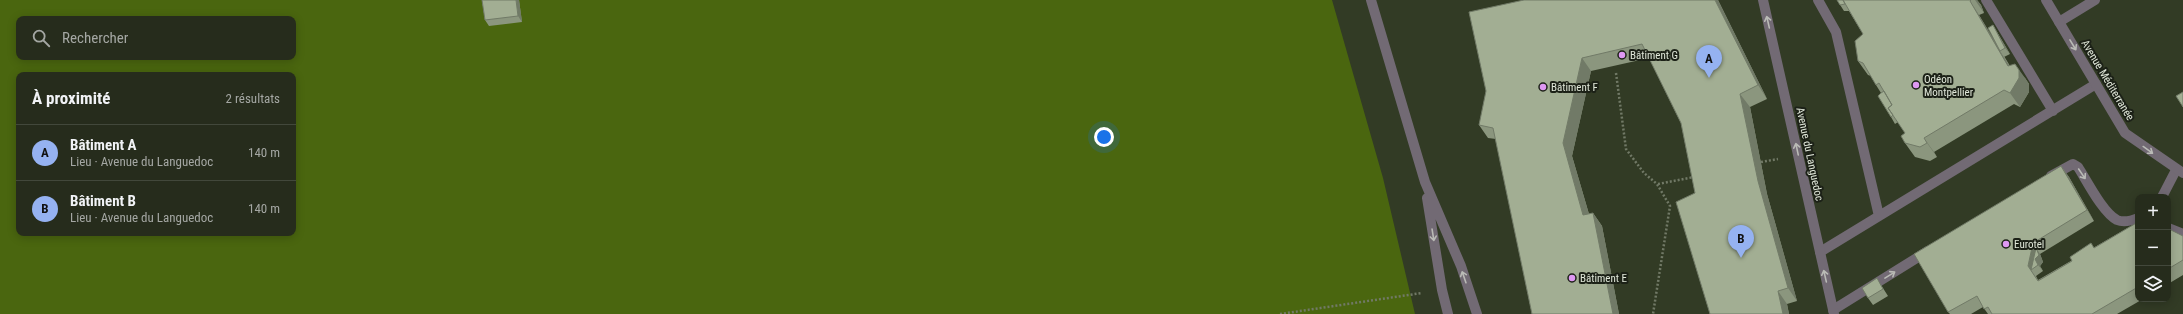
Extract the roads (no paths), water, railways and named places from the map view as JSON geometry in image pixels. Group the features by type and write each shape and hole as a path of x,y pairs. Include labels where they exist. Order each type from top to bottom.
{"street":[{"path":"1371,0 1425,182 1461,266 1477,314"},
{"name":"Avenue du Languedoc","path":"1763,0 1833,312"},
{"path":"1818,0 1836,32 1879,216"},
{"path":"1986,0 2053,111"},
{"name":"Avenue Méditerranée","path":"2046,0 2125,133 2180,172"},
{"path":"2059,22 2095,0"},
{"path":"1820,252 2096,84"},
{"path":"2040,183 2073,164 2078,167 2109,214 2118,220 2130,222 2135,220"},
{"path":"2164,194 2180,172"},
{"path":"1425,182 1442,290 1448,314"},
{"path":"2171,229 2183,234"},
{"path":"1833,312 1939,245"}],"place":[{"name":"Bâtiment G","path":"1622,55"},
{"name":"Bâtiment A","path":"1709,78"},
{"name":"Odéon Montpellier","path":"1916,85"},
{"name":"Bâtiment F","path":"1543,87"},
{"name":"Eurotel","path":"2006,244"},
{"name":"Bâtiment B","path":"1741,258"},
{"name":"Bâtiment E","path":"1572,278"}]}
